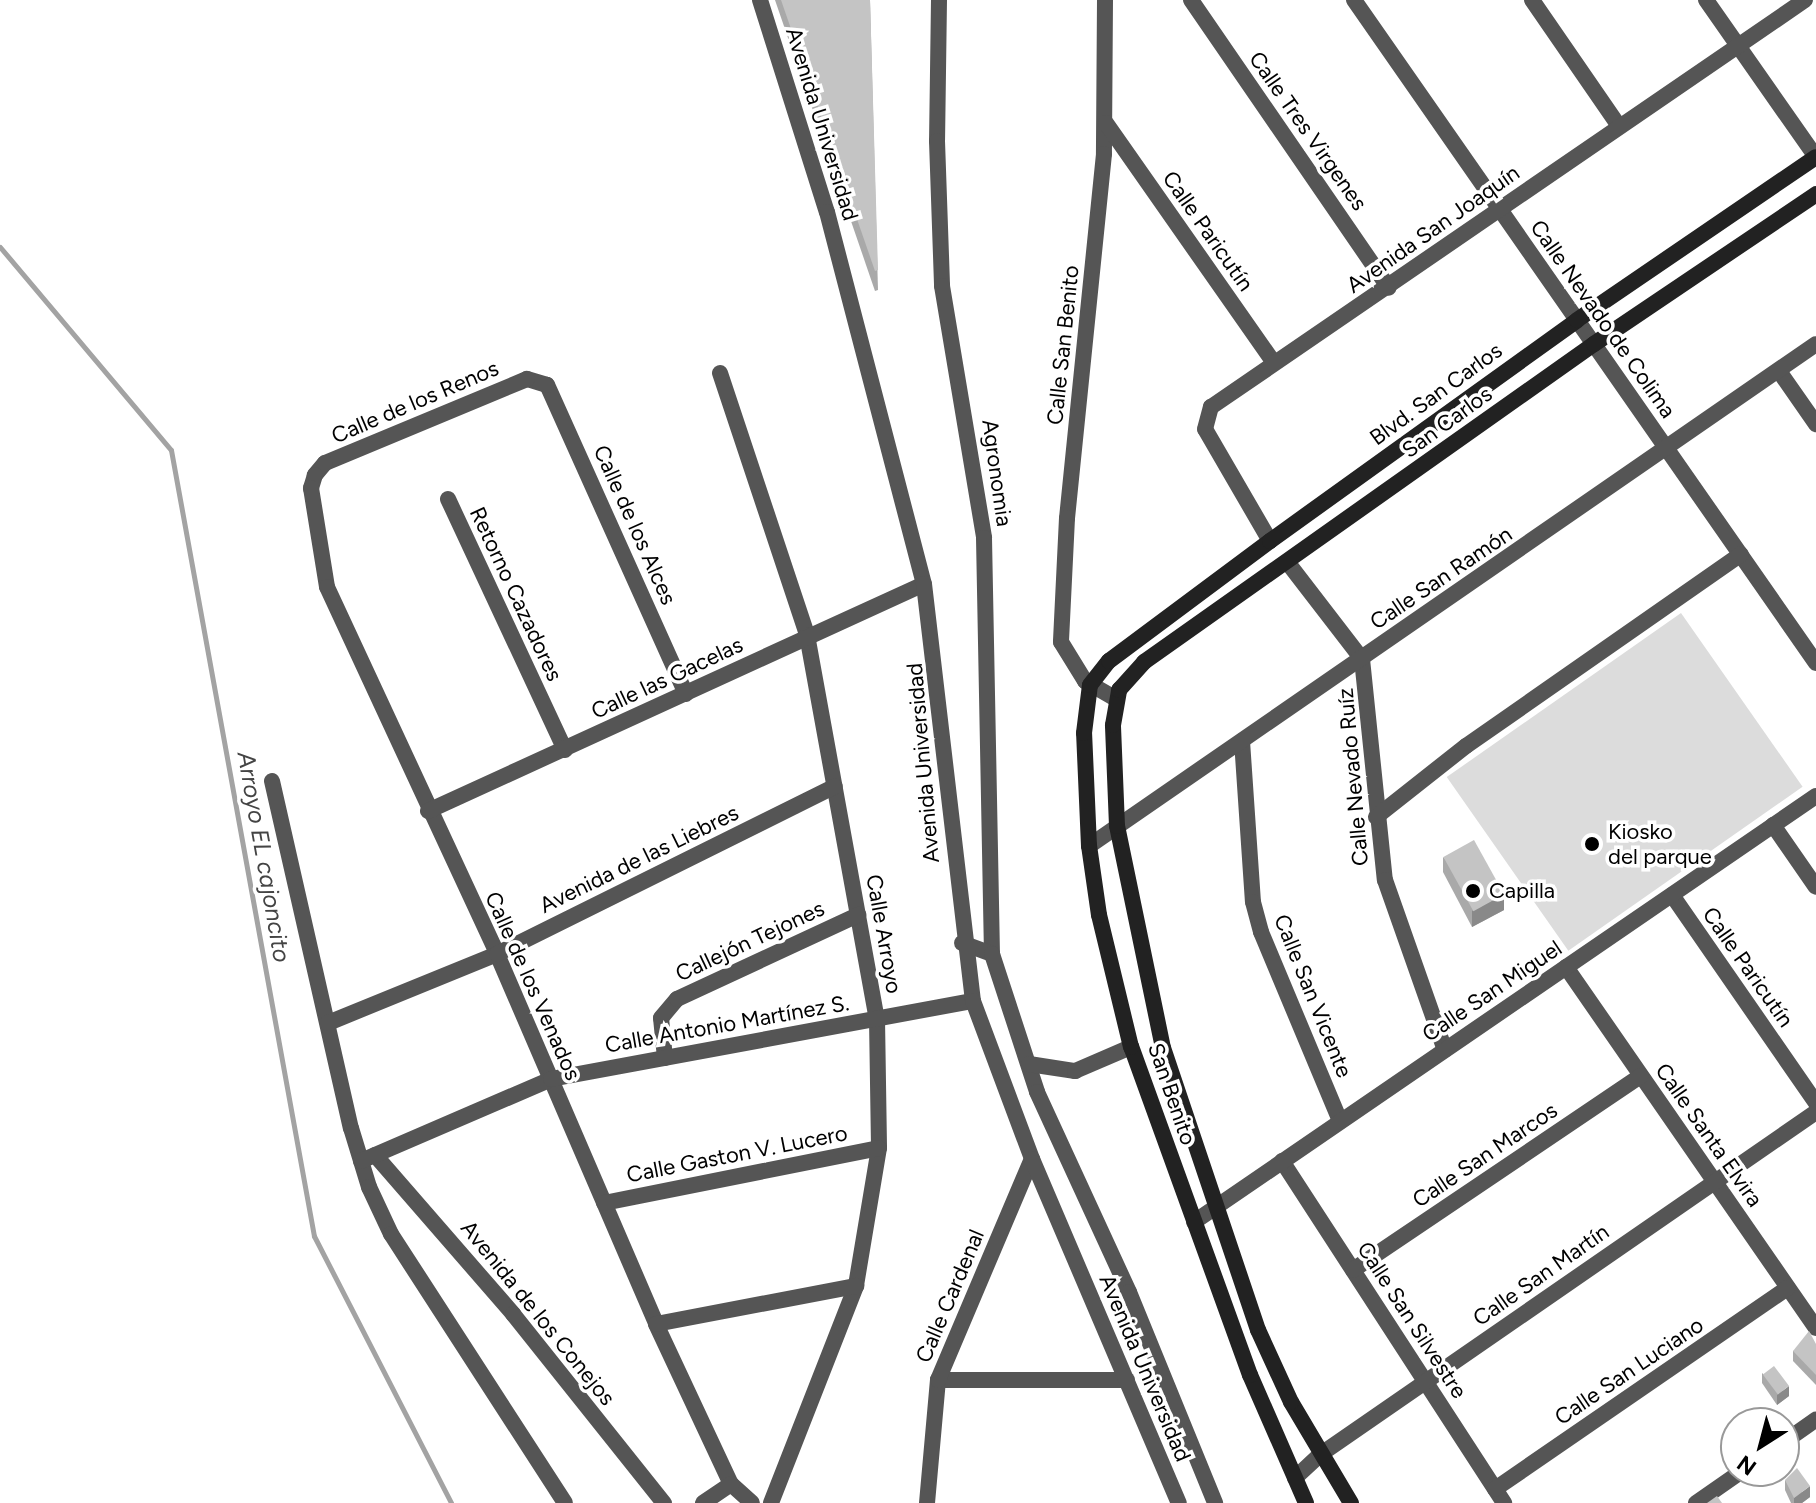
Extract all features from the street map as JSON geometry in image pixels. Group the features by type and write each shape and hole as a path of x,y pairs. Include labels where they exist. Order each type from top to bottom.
{"main road":[{"name":"Blvd. San Carlos","path":"1091,682 1109,661 1270,541 1577,320 1816,157"},
{"name":"San Carlos","path":"1116,699 1133,671 1594,344 1814,200"},
{"name":"San Benito","path":"1091,682 1084,733 1089,846 1099,915 1131,1047 1194,1222 1306,1503"},
{"name":"San Benito","path":"1116,699 1117,826 1145,978 1258,1330 1321,1454 1351,1503"}],"street":[{"name":"Avenida Universidad","path":"760,0 831,226 924,584 937,664 962,943 973,1001 1032,1159 1179,1503"},
{"name":"Agronomia","path":"939,0 937,141 942,286 984,538 992,954"},
{"name":"Calle San Benito","path":"1091,682 1072,665 1061,642 1067,518 1106,123 1105,0"},
{"name":"Calle Tres Virgenes","path":"1191,0 1389,288"},
{"name":"Calle Nevado de Colima","path":"1354,0 1816,663"},
{"path":"1532,0 1619,126"},
{"path":"1706,0 1816,157"},
{"name":"Avenida San Joaquín","path":"1270,541 1205,429 1205,418 1211,407 1389,288 1805,0"},
{"name":"Calle Paricutín","path":"1106,123 1274,363"},
{"name":"Calle San Ramón","path":"1089,846 1667,450 1816,344"},
{"path":"1779,371 1816,424"},
{"name":"Calle Arroyo","path":"720,373 807,635 877,1019 879,1148 856,1286 771,1503"},
{"name":"Calle de los Renos","path":"315,475 325,463 527,379 537,380"},
{"name":"Calle de los Alces","path":"537,380 553,395 686,694"},
{"name":"Calle de los Venados","path":"315,475 311,488 327,587 428,811 497,954 656,1324 731,1484 752,1503"},
{"name":"Retorno Cazadores","path":"448,499 565,750"},
{"path":"1376,817 1466,746 1741,554"},
{"name":"Calle Nevado Ruíz","path":"1288,563 1362,659 1369,687 1376,817 1394,913 1445,1050"},
{"name":"Calle las Gacelas","path":"428,811 924,584"},
{"path":"1091,682 1116,699"},
{"name":"Calle San Vicente","path":"1242,741 1253,902 1261,932 1340,1121"},
{"name":"Avenida de los Conejos","path":"272,781 328,1023 368,1158 485,1280 664,1503"},
{"name":"Avenida de las Liebres","path":"328,1023 497,954 835,786"},
{"name":"Calle San Miguel","path":"1194,1222 1816,796"},
{"path":"1773,825 1816,887"},
{"name":"Calle Paricutín","path":"1672,895 1816,1103"},
{"name":"Callejón Tejones","path":"665,1058 661,1018 677,999 858,915"},
{"path":"962,943 992,954 1029,1064 1215,1503"},
{"name":"Calle Santa Elvira","path":"1566,967 1816,1328"},
{"name":"Calle Antonio Martínez S.","path":"368,1158 551,1079 973,1001"},
{"path":"1029,1064 1075,1071 1131,1047"},
{"name":"Calle San Marcos","path":"1353,1270 1641,1076"},
{"name":"Calle San Martín","path":"1295,1478 1321,1454 1816,1112"},
{"name":"Calle Gaston V. Lucero","path":"604,1203 879,1148"},
{"path":"368,1158 391,1234 565,1503"},
{"name":"Calle Cardenal","path":"927,1503 938,1380 1032,1159"},
{"name":"Calle San Silvestre","path":"1282,1161 1500,1496"},
{"path":"656,1324 856,1286"},
{"name":"Calle San Luciano","path":"1500,1496 1788,1288"},
{"path":"938,1380 1127,1380"},
{"path":"703,1503 731,1484"},
{"path":"1696,1503 1720,1486"}],"shaded area":[{"path":"1681,613 1803,787 1568,951 1447,777"}],"building":[{"path":"781,0 870,0 878,270 875,271"},
{"name":"Capilla","path":"1474,840 1504,894 1473,911 1443,857"},
{"path":"1809,1331 1816,1344 1816,1375 1793,1351"},
{"path":"1774,1366 1789,1386 1778,1394 1763,1374"},
{"path":"1800,1472 1810,1486 1794,1498 1788,1487 1800,1487"},
{"path":"1717,1496 1722,1503 1707,1503"}],"waterway":[{"name":"Arroyo EL cajoncito","path":"0,247 171,450 314,1236 451,1503"}],"place":[{"name":"Kiosko del parque","path":"1592,844"},
{"name":"Capilla","path":"1473,891"}]}
